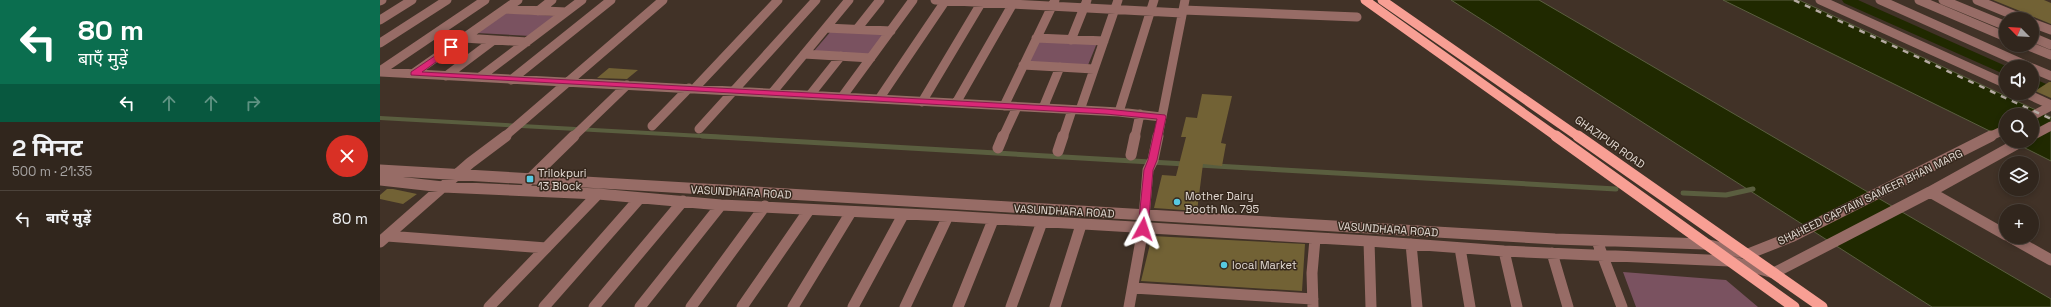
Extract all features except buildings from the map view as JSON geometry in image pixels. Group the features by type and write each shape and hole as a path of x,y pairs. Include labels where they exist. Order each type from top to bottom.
{"main road":[{"path":"1365,0 1794,307"},
{"name":"GHAZIPUR ROAD","path":"1382,0 1822,307"}],"street":[{"path":"380,20 412,0"},
{"path":"380,43 447,0"},
{"path":"380,72 485,0"},
{"path":"414,74 518,0"},
{"path":"538,10 552,0"},
{"path":"480,77 582,0"},
{"path":"511,80 611,0"},
{"path":"384,239 458,174 513,131 664,0"},
{"path":"652,126 691,89 778,0"},
{"path":"699,128 816,0"},
{"path":"772,93 849,0"},
{"path":"858,29 880,0"},
{"path":"842,97 913,0"},
{"path":"935,0 1117,4 1151,10 1183,12 1357,17"},
{"path":"879,99 945,0"},
{"path":"1119,112 1154,0"},
{"path":"1129,307 1143,229 1148,170 1153,160 1185,0"},
{"path":"1820,0 1999,81"},
{"path":"1880,0 2015,60"},
{"path":"1919,0 1999,33"},
{"path":"1943,0 1999,23"},
{"path":"1977,0 2006,12"},
{"path":"922,102 983,1"},
{"path":"956,103 1014,2"},
{"path":"1004,106 1053,3"},
{"path":"1071,40 1085,4"},
{"path":"1058,151 1094,69 1117,4"},
{"path":"505,9 566,12"},
{"path":"2039,26 2051,30"},
{"path":"826,28 891,31"},
{"path":"464,38 527,42"},
{"path":"1036,38 1104,42"},
{"path":"446,76 494,40"},
{"path":"2039,40 2051,45"},
{"path":"2039,50 2051,55"},
{"path":"804,54 871,58"},
{"path":"810,95 841,56"},
{"path":"1023,65 1094,69"},
{"path":"1043,108 1060,67"},
{"path":"2039,71 2051,76"},
{"path":"380,72 1017,106 1119,112 1162,117"},
{"path":"519,190 627,85"},
{"path":"2037,100 2049,107"},
{"path":"998,148 1017,106"},
{"path":"2039,112 2049,107"},
{"path":"1131,155 1140,114"},
{"path":"2039,132 2051,126"},
{"name":"SHAHEED CAPTAIN SAMEER BHAN MARG","path":"1748,254 1791,237 1999,132"},
{"name":"SHAHEED CAPTAIN SAMEER BHAN MARG","path":"1774,273 1813,251 1930,192 2008,148"},
{"name":"VASUNDHARA ROAD","path":"380,170 1144,216 1597,240 1705,244 1748,254"},
{"name":"VASUNDHARA ROAD","path":"382,182 443,187 598,194 639,199 683,201 721,205 948,216 1143,229 1369,241 1552,254 1730,261 1774,273"},
{"path":"1930,192 1999,231"},
{"path":"490,307 598,194"},
{"path":"544,307 639,199"},
{"path":"594,307 683,201"},
{"path":"640,307 721,205"},
{"path":"691,307 765,206"},
{"path":"742,307 809,210"},
{"path":"793,307 851,212"},
{"path":"853,307 903,215"},
{"path":"905,307 948,216"},
{"path":"958,307 993,220"},
{"path":"1011,307 1042,222"},
{"path":"1055,307 1080,225"},
{"path":"384,239 546,248"},
{"path":"1133,288 1313,303 1312,273 1315,239"},
{"path":"1597,240 1622,307"},
{"path":"1369,241 1371,307"},
{"path":"1411,244 1417,307"},
{"path":"2022,244 2051,260"},
{"path":"1460,248 1470,307"},
{"path":"1504,251 1517,307"},
{"path":"1552,254 1568,307"}],"shaded area":[{"path":"1451,0 1539,0 2051,299 2051,307 1932,307"},
{"path":"1723,0 1799,0 1999,93 1999,100 2014,100 2032,108 1999,108 1999,136"},
{"path":"506,13 558,16 530,36 477,33"},
{"path":"832,30 887,33 871,55 814,51"},
{"path":"1040,40 1097,43 1088,65 1029,62"},
{"path":"2039,111 2051,117 2051,161 2025,148 2039,148"},
{"path":"1623,272 1726,280 1758,307 1636,307"}],"waterway":[{"path":"1848,0 1999,68"},
{"path":"2039,85 2051,91"},
{"path":"380,118 720,137"},
{"path":"702,136 1185,164"},
{"path":"1198,165 1616,189"},
{"path":"1683,193 1726,195 1753,189"}],"railway":[{"path":"1794,0 2051,119"}],"place":[{"name":"Trilokpuri 13 Block","path":"530,179"},
{"name":"Mother Dairy Booth No. 795","path":"1177,202"},
{"name":"local Market","path":"1224,265"}],"route":[{"path":"451,47 414,74 1106,111 1162,117 1153,160 1148,170 1143,229"}]}
